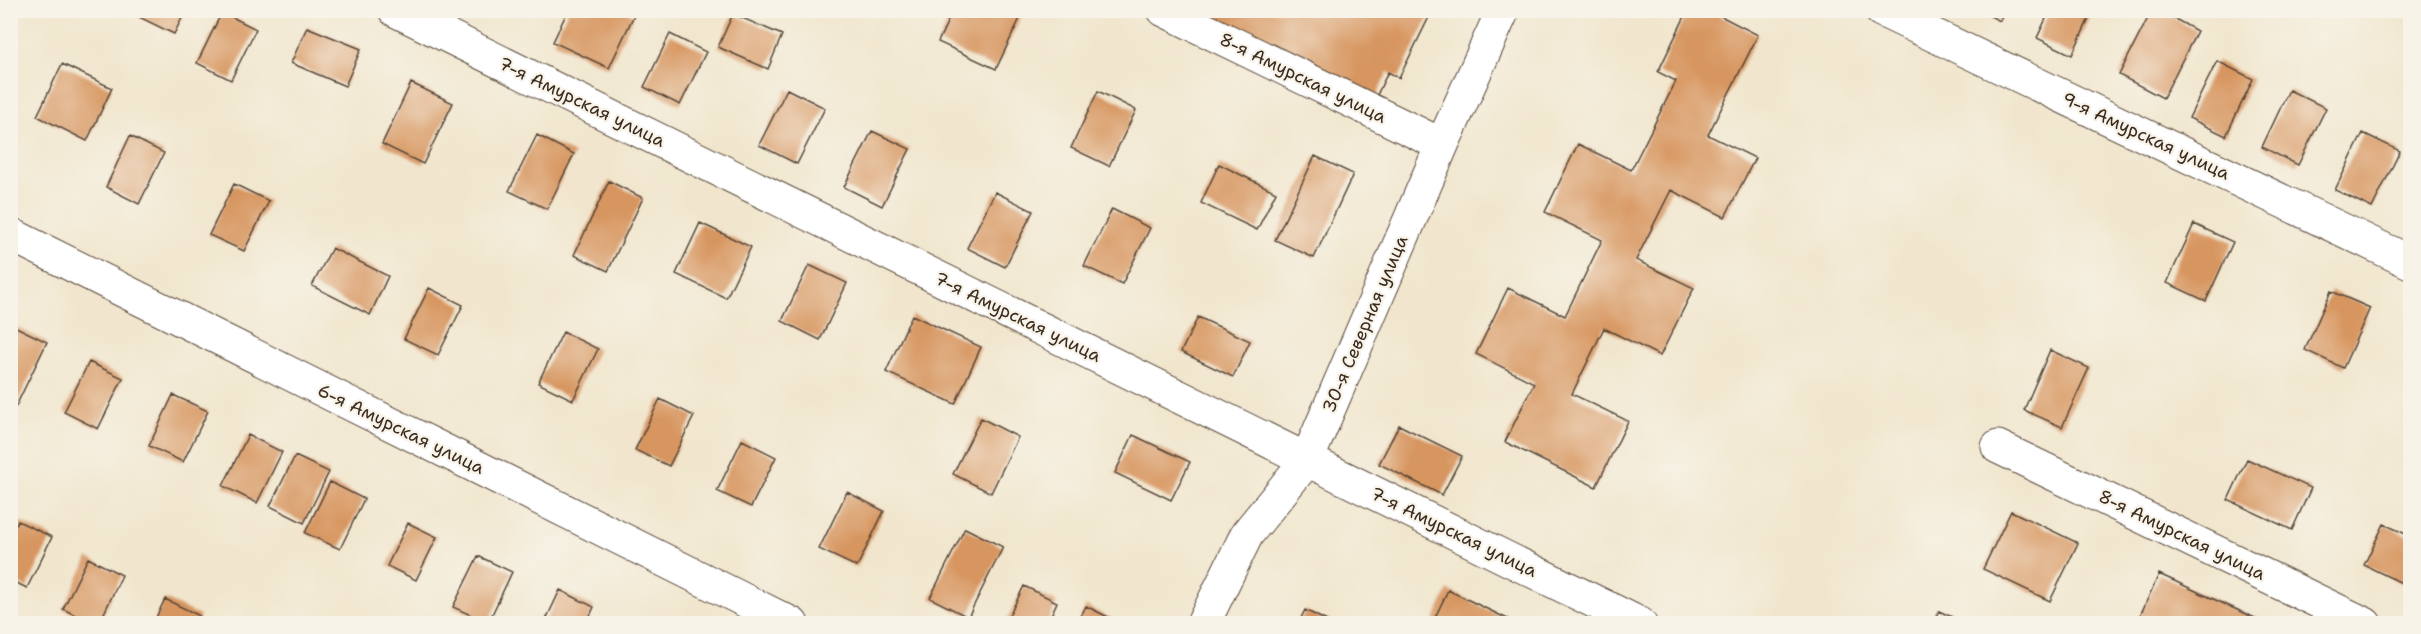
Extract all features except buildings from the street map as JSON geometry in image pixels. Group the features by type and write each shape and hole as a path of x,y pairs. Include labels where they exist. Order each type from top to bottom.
{"street":[{"name":"7-я Амурская улица","path":"395,10 1640,624"},
{"name":"8-я Амурская улица","path":"1164,10 1442,146"},
{"name":"30-я Северная улица","path":"1203,624 1247,534 1307,460 1503,10"},
{"name":"9-я Амурская улица","path":"1881,10 2410,262"},
{"name":"6-я Амурская улица","path":"10,234 792,624"},
{"name":"8-я Амурская улица","path":"1998,447 2365,624"}]}
